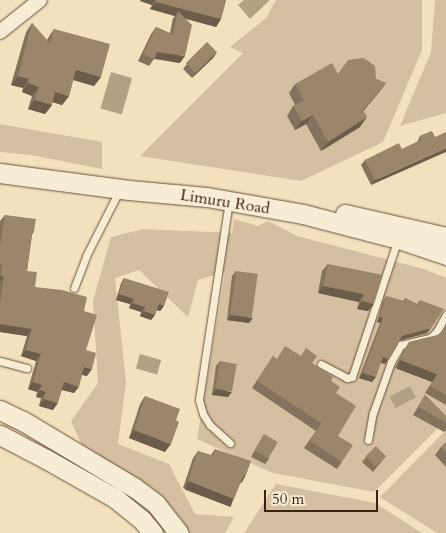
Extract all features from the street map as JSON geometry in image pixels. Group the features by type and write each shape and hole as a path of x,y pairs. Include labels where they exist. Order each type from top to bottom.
{"main road":[{"name":"Limuru Road","path":"0,164 213,191 370,218 446,237"},
{"name":"Limuru Road","path":"0,173 229,201 303,214 399,239 446,255"},
{"path":"0,410 23,420 135,488 156,504 179,533"},
{"path":"0,436 46,458 115,498 142,520 153,533"}],"street":[{"path":"0,32 40,0"}],"lane":[{"path":"74,288 83,263 120,189"},
{"path":"229,201 199,400 210,425 230,444"},
{"path":"321,364 347,378 352,378 399,239"},
{"path":"368,440 379,396 391,362 401,345 407,342 430,338 438,331 446,315"},
{"path":"0,361 27,368"}],"shaded area":[{"path":"244,0 270,0 250,19 238,5"},
{"path":"276,0 422,0 422,50 383,142 301,181 140,156 243,53 230,47 266,18"},
{"path":"435,0 446,0 446,113 400,126 431,52"},
{"path":"111,72 132,78 122,115 101,109"},
{"path":"0,124 102,142 102,169 31,155 0,152"},
{"path":"234,219 258,226 268,221 297,236 424,269 446,278 446,420 374,492 273,473 197,439 225,272 198,280 188,317 139,270 115,278 126,382 118,444 169,464 195,514 234,517 225,533 183,533 95,475 71,421 98,383 93,301 111,237 143,229 232,233"},
{"path":"140,354 161,360 157,374 136,368"},
{"path":"410,386 416,398 395,408 390,396"},
{"path":"446,430 446,533 437,533 380,497"},
{"path":"276,484 375,503 422,533 244,533"}],"building":[{"path":"156,0 226,0 221,19 156,2"},
{"path":"178,11 192,25 185,56 157,52 154,59 143,54 156,27 173,35"},
{"path":"32,23 50,44 54,29 110,44 101,77 76,70 69,96 55,92 52,105 35,100 39,87 28,83 29,79 18,76"},
{"path":"207,42 217,52 196,73 186,63"},
{"path":"364,58 375,66 376,79 386,83 363,110 367,117 328,142 313,115 302,121 293,106 304,100 295,84 332,63 338,74 348,60"},
{"path":"432,131 435,137 446,132 446,148 375,180 365,160 399,143 402,149 421,140 420,136"},
{"path":"5,215 36,219 34,231 32,231 27,271 37,272 35,287 62,290 87,297 84,311 97,315 86,350 96,353 92,369 84,367 79,387 64,382 58,403 44,399 46,392 40,390 42,385 33,382 41,354 26,350 32,329 0,324 0,304 4,277 1,276 0,247"},
{"path":"328,264 383,275 374,304 362,301 364,294 323,286"},
{"path":"236,271 258,274 252,318 230,315"},
{"path":"124,278 169,292 164,306 159,304 155,315 144,311 145,307 133,303 134,299 119,294"},
{"path":"386,296 404,301 405,298 418,305 420,300 444,309 431,328 402,336 388,359 383,357 376,377 363,373 383,318 380,317"},
{"path":"446,327 446,395 430,386 437,374 400,360 409,342 438,335"},
{"path":"285,346 301,356 306,348 317,356 312,363 333,377 331,381 340,387 336,393 356,406 338,436 353,445 342,462 310,441 321,423 257,381 273,356 277,359"},
{"path":"220,361 237,364 232,392 215,389"},
{"path":"425,395 446,416 446,423 418,407"},
{"path":"145,396 180,409 176,420 179,422 171,444 134,430"},
{"path":"264,434 278,442 268,458 254,450"},
{"path":"446,442 446,452 441,447"},
{"path":"376,446 386,456 375,467 365,457"},
{"path":"215,449 251,461 234,499 188,481 198,451 213,456"}]}
